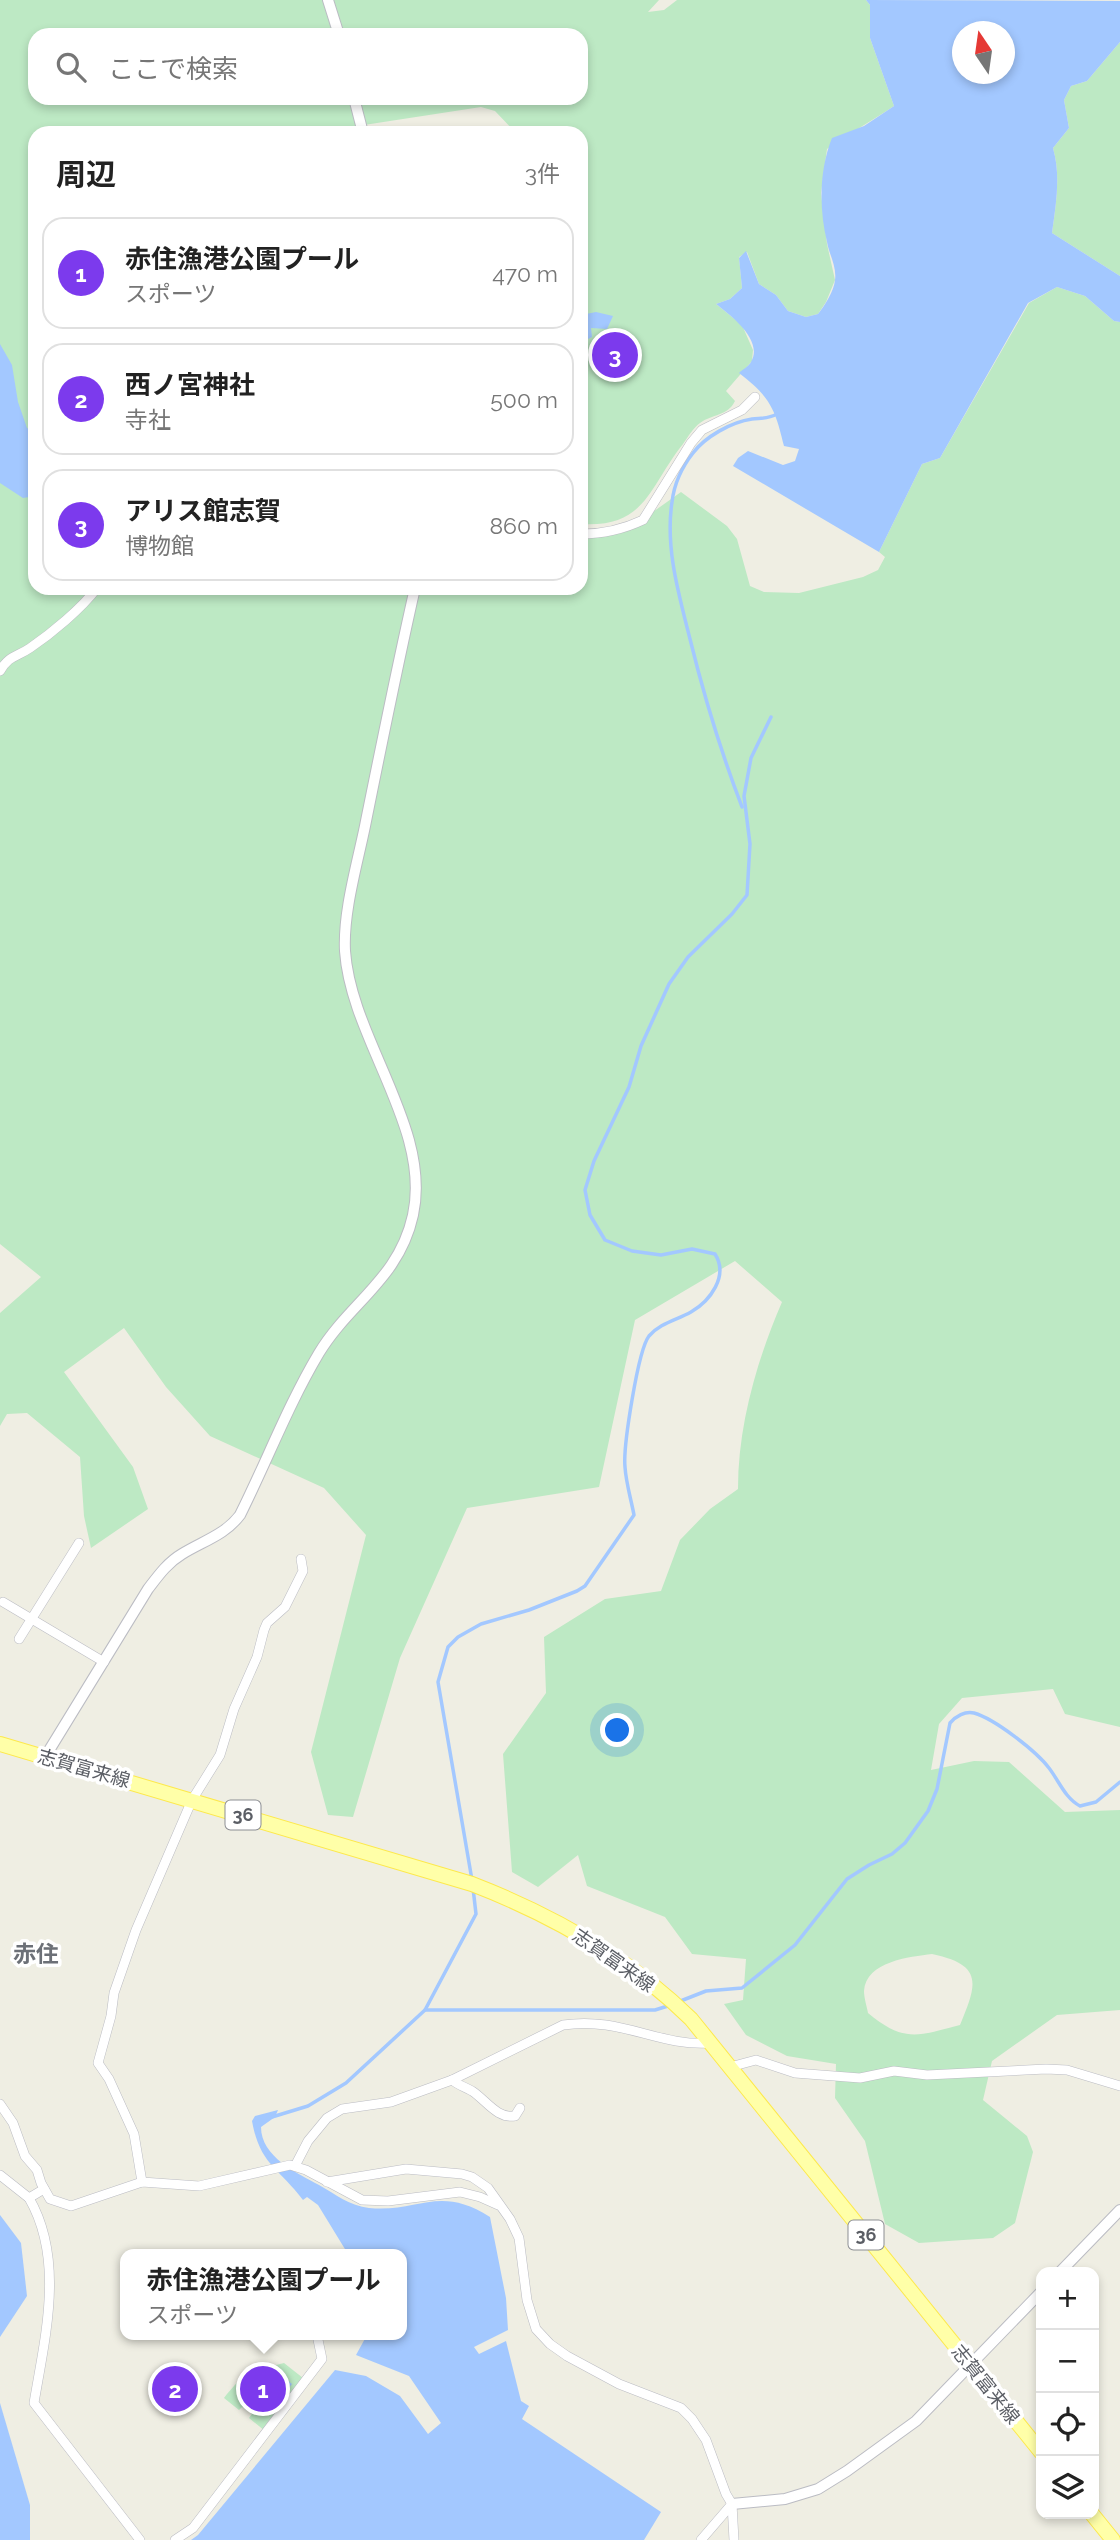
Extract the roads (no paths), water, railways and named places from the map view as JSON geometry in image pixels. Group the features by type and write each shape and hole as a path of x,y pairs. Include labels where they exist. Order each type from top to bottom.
{"main road":[{"name":"志賀富来線","path":"0,1744 461,1881 515,1900 596,1944 671,2000 691,2019 1036,2446"},
{"path":"1096,2519 1113,2540"}],"street":[{"path":"328,0 337,28"},
{"path":"357,105 361,126"},
{"path":"588,534 631,526 643,520 702,430 742,410 755,397"},
{"path":"0,671 13,656 26,651 45,637 90,595"},
{"path":"45,1757 148,1589 166,1566 181,1554 220,1534 233,1525 240,1515 282,1422 319,1354 338,1327 382,1280 400,1252 407,1235 415,1194 413,1158 404,1128 357,1009 347,962 345,933 386,716 413,595"},
{"path":"19,1639 79,1543"},
{"path":"142,2182 134,2134 110,2079 97,2063 111,2016 114,1993 136,1930 192,1800 220,1755 234,1709 257,1657 267,1623 285,1607 303,1571 301,1559"},
{"path":"3,1602 104,1662"},
{"path":"293,2166 308,2141 327,2118 342,2109 391,2102 452,2080 563,2025 604,2023 683,2044 710,2043"},
{"path":"730,2067 755,2060 795,2073 860,2078 894,2071 927,2075 1067,2070 1120,2086"},
{"path":"452,2080 474,2092 505,2116 515,2116 520,2108"},
{"path":"0,2104 13,2123 26,2156 37,2171 50,2199 71,2206 142,2182 200,2186 293,2166 362,2200 388,2201 460,2192 498,2205"},
{"path":"327,2182 406,2169 450,2172 479,2181 495,2196 519,2238 527,2300 536,2329 550,2344 567,2356 619,2384 681,2409 692,2419 706,2440 732,2504 734,2540"},
{"path":"0,2175 29,2198 41,2218 50,2264 45,2334 34,2403 140,2540"},
{"path":"29,2198 44,2189"},
{"path":"1065,2267 1120,2210"},
{"path":"701,2540 732,2504 785,2499 818,2489 916,2421 1036,2297"},
{"path":"175,2540 193,2528 322,2359 318,2340"}],"water":[{"path":"866,0 1120,1 1120,42 1087,81 1071,86 1064,100 1069,128 1053,148 1057,180 1052,233 1120,276 1120,322 1114,321 1085,296 1057,287 1028,303 940,458 922,464 879,552 733,466 738,458 748,451 783,465 795,461 799,449 784,446 770,404 758,389 739,373 751,362 753,345 744,329 716,304 730,299 742,288 739,258 746,251 759,284 776,295 788,311 806,317 818,314 829,298 835,275 824,229 822,203 825,163 832,138 864,126 894,106 870,38 870,5"},
{"path":"596,312 613,316 607,329 591,328 592,337 588,339 588,314"},
{"path":"0,344 12,365 18,402 28,428 28,497 23,498 0,483"},
{"path":"278,2110 275,2117 261,2127 267,2147 291,2169 355,2205 386,2208 429,2202 456,2202 490,2217 506,2298 508,2330 474,2347 479,2354 506,2341 521,2401 529,2406 522,2419 661,2512 644,2540 191,2540 198,2535 335,2370 366,2376 400,2396 428,2434 441,2423 409,2376 356,2355 364,2340 407,2340 407,2249 345,2249 318,2205 307,2197 303,2200 265,2157 255,2136 252,2121 255,2116"},
{"path":"0,2215 21,2243 27,2296 0,2337"},
{"path":"276,2371 292,2384 268,2415 251,2402"},
{"path":"0,2403 30,2505 30,2540 0,2540"}],"waterway":[{"path":"742,807 701,682 674,571 670,519 677,483 685,464 698,447 711,436 736,423 777,414"},
{"path":"472,1880 438,1682 448,1647 458,1637 481,1624 529,1610 585,1586 634,1515 626,1479 626,1440 632,1399 645,1345 649,1336 658,1328 691,1312 705,1301 719,1279 719,1262 715,1254 692,1249 661,1255 632,1251 605,1240 590,1215 585,1190 594,1161 629,1087 641,1046 669,984 688,957 732,914 747,895 750,844 744,796 751,758 771,717"},
{"path":"678,2002 706,1991 742,1988 795,1945 847,1879 892,1854 905,1843 928,1811 937,1789 950,1723 961,1715 974,1713 983,1716 1014,1736 1043,1761 1066,1794 1080,1806 1096,1802 1120,1782"},
{"path":"272,2117 308,2106 346,2083 425,2010 476,1914 473,1888"},
{"path":"425,2010 655,2010 671,2005"}],"place":[{"name":"アリス館志賀","path":"615,355"},
{"name":"西ノ宮神社","path":"175,2389"},
{"name":"赤住漁港公園プール","path":"263,2389"}],"district":[{"name":"赤住","path":"36,1954"}]}
